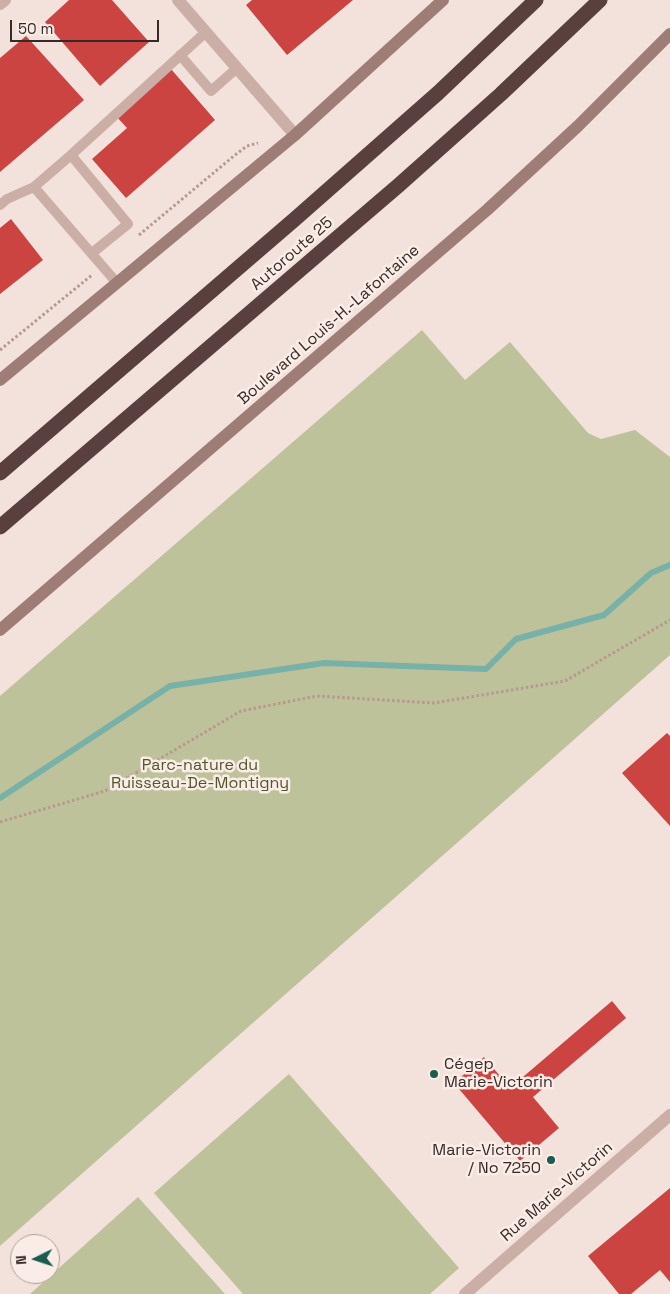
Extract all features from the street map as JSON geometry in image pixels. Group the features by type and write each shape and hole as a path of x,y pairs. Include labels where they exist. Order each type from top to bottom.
{"highway":[{"name":"Autoroute 25","path":"0,473 302,213 462,71 536,0"},
{"name":"Autoroute 25","path":"0,528 420,167 501,94 600,0"}],"main road":[{"path":"0,380 295,135 444,0"},
{"name":"Boulevard Louis-H.-Lafontaine","path":"0,630 487,210 578,126 670,34"}],"street":[{"path":"0,4 5,0"},
{"path":"178,0 295,135"},
{"name":"Rue Marie-Victorin","path":"465,1294 670,1115"}],"lane":[{"path":"0,205 34,187 206,32"},
{"path":"180,56 211,91 237,68"},
{"path":"71,155 128,224 92,254"},
{"path":"34,187 118,283"}],"path":[{"path":"139,236 247,146"},
{"path":"0,350 86,279"},
{"path":"0,822 105,791 241,711 317,696 434,703 565,680 670,620"}],"green space":[{"name":"Parc-nature du Ruisseau-De-Montigny","path":"422,330 465,380 510,342 588,433 601,439 635,430 670,457 670,655 14,1234 10,1234 10,1237 0,1246 0,696"},
{"path":"289,1074 459,1268 430,1294 243,1294 154,1193"},
{"path":"138,1197 225,1294 30,1294 41,1284 60,1284 60,1267"}],"building":[{"path":"69,0 112,0 149,42 100,86 45,22"},
{"path":"252,0 353,0 287,55 246,5"},
{"path":"26,36 84,100 0,172 0,58"},
{"path":"171,69 215,120 126,198 92,159 127,128 116,116"},
{"path":"11,219 43,260 0,294 0,228"},
{"path":"667,733 670,736 670,826 622,773"},
{"path":"612,1001 626,1018 533,1097 559,1128 520,1161 454,1083 484,1057 510,1088"},
{"path":"670,1188 670,1282 660,1270 631,1294 619,1294 588,1256"}],"waterway":[{"path":"0,798 170,686 324,663 486,669 516,639 604,615 651,573 670,565"}],"place":[{"name":"Cégep Marie-Victorin","path":"434,1074"},
{"name":"Marie-Victorin / No 7250","path":"551,1160"}]}
